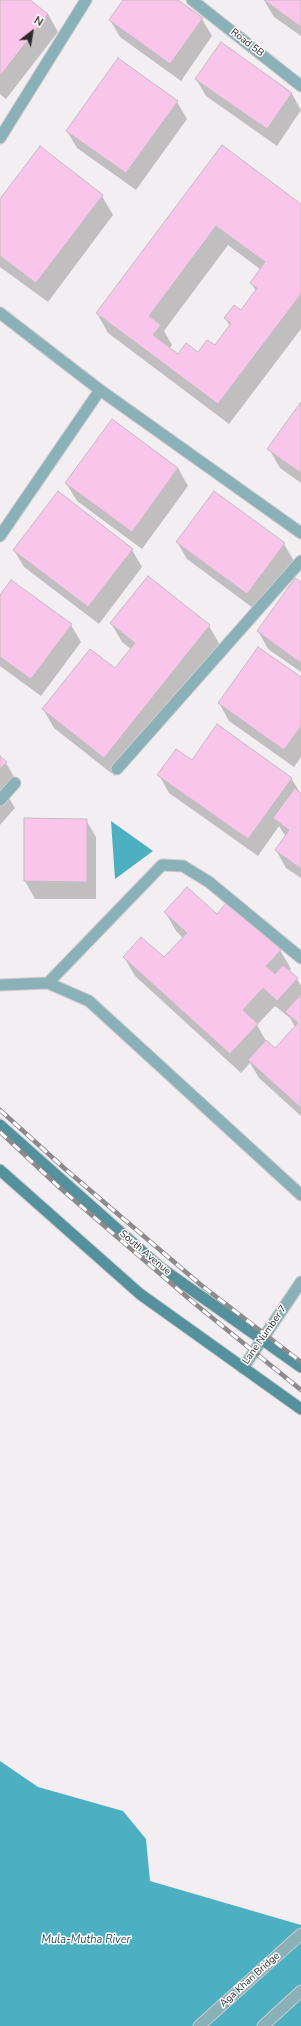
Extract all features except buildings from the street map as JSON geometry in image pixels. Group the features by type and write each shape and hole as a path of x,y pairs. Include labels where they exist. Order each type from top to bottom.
{"main road":[{"name":"South Avenue","path":"0,1125 161,1268 301,1367"},
{"path":"0,1170 140,1294 301,1409"}],"street":[{"path":"0,138 86,0"},
{"name":"Road 5B","path":"192,0 301,86"},
{"path":"0,313 100,390 301,533"},
{"path":"0,536 100,390"},
{"path":"117,769 301,561"},
{"path":"0,800 15,783"},
{"path":"48,983 162,865 183,866 209,882 301,958"},
{"path":"0,985 48,983 89,1001 301,1195"},
{"name":"Lane Number 7","path":"243,1368 301,1282"},
{"name":"Aga Khan Bridge","path":"199,2026 301,1934"},
{"path":"263,2026 301,1991"}],"water":[{"path":"111,821 153,851 115,879"},
{"name":"Mula-Mutha River","path":"0,1761 38,1787 123,1811 146,1839 150,1881 301,1925 301,2026 0,2026"}],"railway":[{"path":"0,1110 64,1168 201,1285 301,1362"},
{"path":"0,1132 59,1187 194,1303 301,1390"}]}
